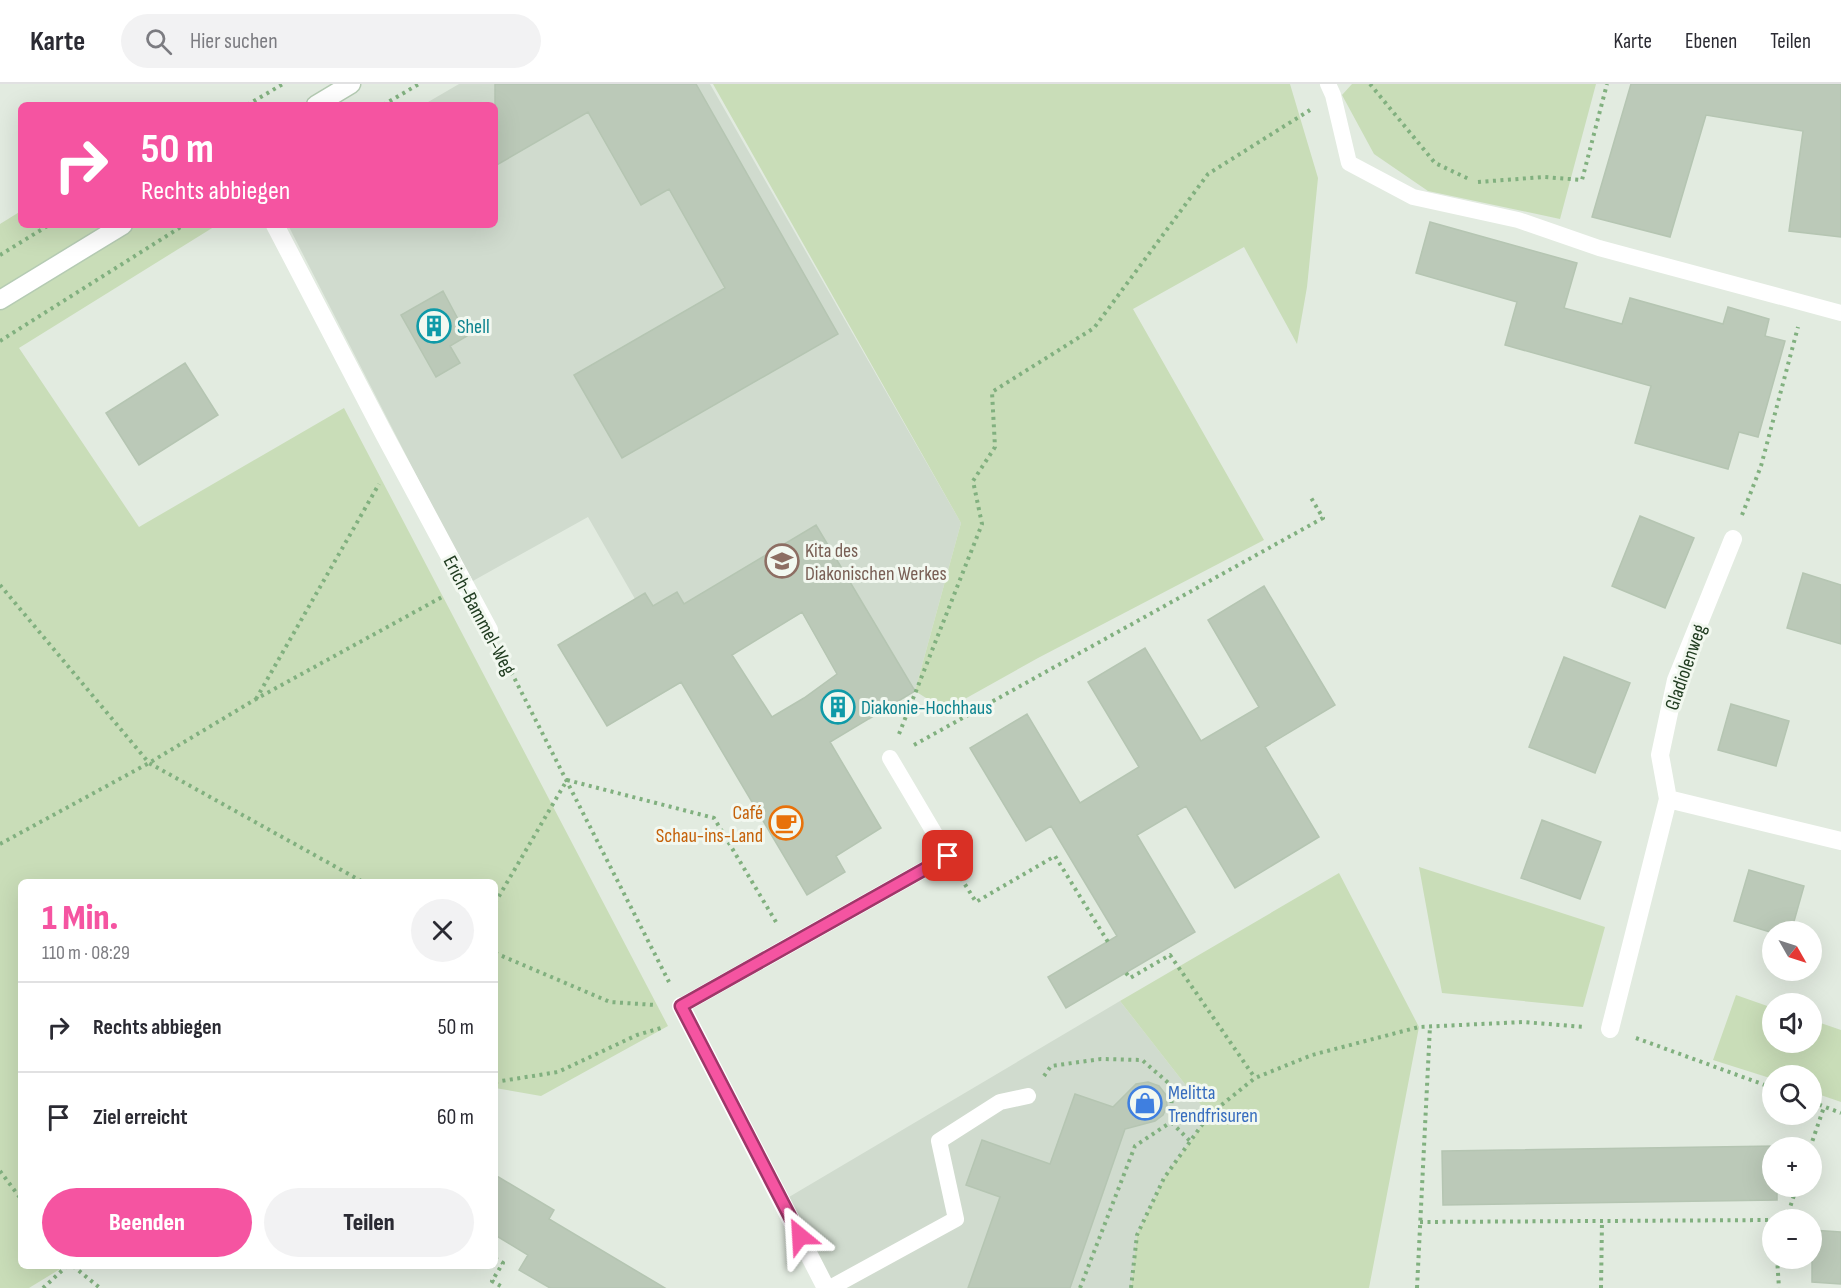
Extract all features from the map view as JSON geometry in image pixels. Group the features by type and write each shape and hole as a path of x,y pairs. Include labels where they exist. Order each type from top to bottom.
{"street":[{"path":"321,102 351,84"},
{"path":"0,300 118,228"},
{"name":"Erich-Bammel-Weg","path":"277,228 489,630"},
{"name":"Gladiolenweg","path":"1610,1029 1668,799 1660,755 1676,680 1733,539"},
{"path":"1668,799 1841,842"},
{"path":"684,1013 828,1288"}],"lane":[{"path":"1331,90 1349,163 1413,197 1518,220 1599,248 1841,313"},
{"path":"684,1013 790,945 948,856 890,758"},
{"path":"828,1288 956,1219 939,1141 1000,1102 1028,1096"}],"path":[{"path":"252,102 283,84"},
{"path":"388,102 419,84"},
{"path":"1371,84 1435,163 1476,182 1544,177 1582,180 1607,84"},
{"path":"890,758 982,524 974,481 995,447 992,392 1094,328 1208,174 1331,90"},
{"path":"0,255 44,228"},
{"path":"0,340 179,228"},
{"path":"1733,539 1761,466 1805,303"},
{"path":"256,699 396,455"},
{"path":"890,758 1323,518 1310,496"},
{"path":"0,585 149,763 358,879"},
{"path":"0,844 149,763 256,699 464,585"},
{"name":"Erich-Bammel-Weg","path":"489,630 684,1013"},
{"path":"498,898 567,780 714,818 790,945"},
{"path":"948,856 976,902 1055,856 1108,942"},
{"path":"498,954 610,1002 684,1013"},
{"path":"1126,973 1130,978 1170,955 1255,1078"},
{"path":"498,1082 558,1072 684,1013"},
{"path":"1131,1288 1137,1235 1164,1178 1209,1115 1255,1078 1312,1056 1419,1027 1523,1022 1610,1029 1762,1084"},
{"path":"1417,1288 1430,1026"},
{"path":"1028,1096 1051,1066 1101,1059 1142,1060 1172,1086 1171,1122 1190,1141"},
{"path":"1814,1137 1824,1107 1841,1113"},
{"path":"1080,1288 1135,1146 1171,1122"},
{"path":"0,1172 18,1195"},
{"path":"1420,1222 1762,1220"},
{"path":"1601,1288 1602,1221"},
{"path":"498,1260 503,1263 492,1281 504,1288"},
{"path":"43,1288 64,1269"},
{"path":"77,1269 100,1288"},
{"path":"1778,1269 1779,1288"}],"shaded area":[{"path":"459,84 710,84 961,523 915,691 869,720 837,674 802,613 607,726 558,645 635,599 588,517 471,582 290,228 498,228 498,102 428,102"},
{"path":"1120,1001 1209,1115 1164,1178 1137,1235 1131,1288 835,1288 789,1197"}],"green space":[{"path":"713,84 1290,84 1318,178 1307,287 1297,344 1244,247 1133,309 1264,540 1038,658 945,710 915,691 961,523"},
{"path":"1352,84 1596,84 1560,219 1428,191 1374,154 1342,95"},
{"path":"18,213 18,228 212,228 19,348 139,527 344,408 668,1026 541,1096 498,1089 498,879 18,879 18,1269 60,1269 29,1288 0,1288 0,224"},
{"path":"1419,867 1605,927 1583,1007 1442,993"},
{"path":"1339,873 1419,1027 1369,1288 1131,1288 1137,1235 1164,1178 1209,1115 1120,1001"},
{"path":"1736,995 1762,1004 1762,1053 1822,1053 1822,1023 1841,1030 1841,1102 1822,1095 1822,1065 1762,1065 1762,1076 1713,1060"}],"building":[{"path":"495,84 696,84 838,334 622,458 574,375 725,288 669,189 641,205 588,112 498,164 498,102 495,102"},
{"path":"1631,84 1841,84 1841,237 1789,231 1803,131 1706,115 1670,237 1592,217"},
{"path":"1430,222 1577,263 1564,308 1622,324 1630,298 1723,324 1728,307 1769,319 1765,336 1785,341 1758,437 1739,432 1728,469 1635,443 1651,386 1505,345 1517,302 1416,273"},
{"name":"Shell","path":"443,291 467,336 450,346 460,363 436,377 401,315"},
{"path":"185,363 218,415 139,465 106,413"},
{"path":"1640,516 1694,538 1665,608 1612,586"},
{"name":"Diakonie-Hochhaus","path":"816,525 915,691 830,742 881,828 836,856 845,872 807,895 681,682 607,726 558,645 645,593 653,606 677,592 684,604","holes":["802,612 837,674 804,698 772,717 732,655"]},
{"path":"1803,573 1841,585 1841,644 1787,628"},
{"path":"1264,586 1335,705 1265,747 1319,837 1235,888 1186,806 1137,835 1195,932 1066,1008 1048,977 1117,936 1051,826 1026,841 970,748 1027,714 1080,803 1139,767 1088,682 1145,648 1201,741 1259,707 1208,620"},
{"path":"1564,657 1630,683 1595,773 1529,747"},
{"path":"1731,704 1789,721 1776,766 1718,750"},
{"path":"1542,820 1601,842 1580,899 1521,878"},
{"path":"1749,870 1804,886 1794,921 1762,921 1762,930 1734,921"},
{"path":"1148,1082 1159,1086 1166,1095 1167,1106 1163,1115 1155,1121 1125,1129 1070,1288 968,1288 1000,1197 966,1185 982,1140 1050,1164 1075,1094 1113,1107 1136,1084"},
{"path":"1762,1146 1762,1197 1777,1197 1777,1200 1443,1205 1442,1151"},
{"path":"498,1177 554,1210 549,1219 665,1288 550,1288 519,1270 528,1255 498,1237"},
{"path":"1822,1231 1841,1232 1841,1284 1812,1282 1812,1269 1822,1269"}],"place":[{"name":"Shell","path":"434,326"},
{"name":"Kita des Diakonischen Werkes","path":"782,561"},
{"name":"Diakonie-Hochhaus","path":"838,707"},
{"name":"Café Schau-ins-Land","path":"786,823"},
{"name":"Melitta Trendfrisuren","path":"1145,1103"}],"route":[{"path":"800,1236 681,1006 948,856"}]}
